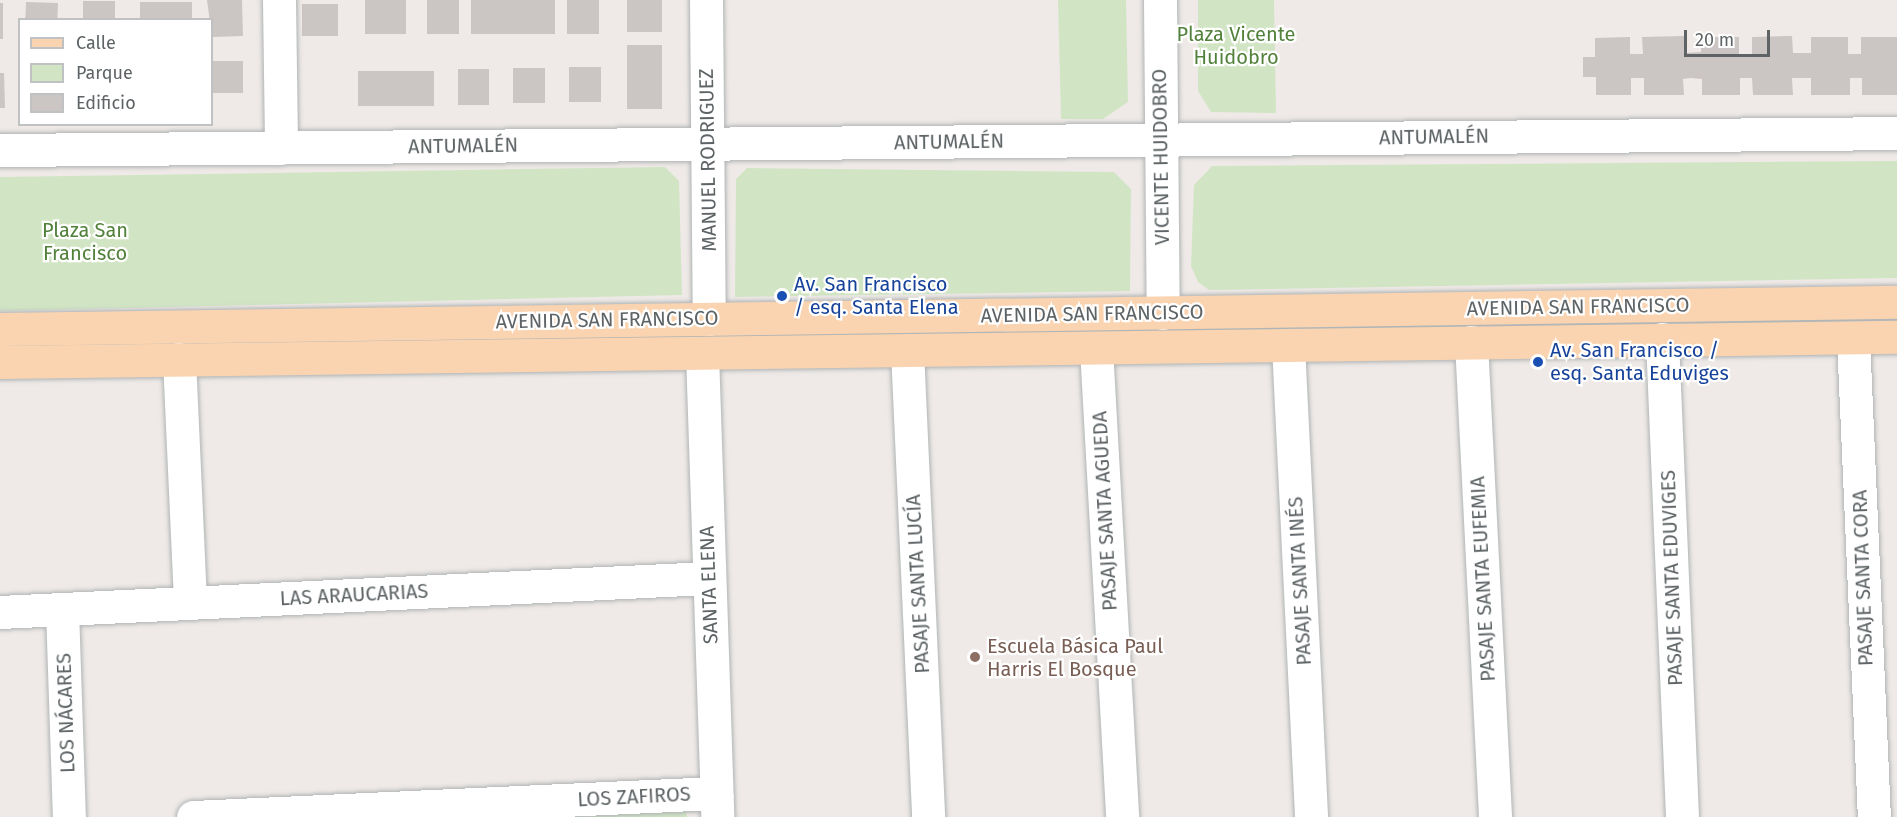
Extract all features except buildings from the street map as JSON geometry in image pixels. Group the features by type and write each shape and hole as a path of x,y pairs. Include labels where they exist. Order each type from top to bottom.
{"main road":[{"name":"AVENIDA SAN FRANCISCO","path":"0,329 1897,302"},
{"name":"AVENIDA SAN FRANCISCO","path":"0,362 1662,339 1897,338"}],"street":[{"path":"279,0 280,148"},
{"name":"MANUEL RODRIGUEZ","path":"706,0 709,319"},
{"name":"VICENTE HUIDOBRO","path":"1160,0 1163,313"},
{"name":"ANTUMALÉN","path":"0,150 1897,133"},
{"name":"PASAJE SANTA CORA","path":"1853,338 1874,817"},
{"name":"PASAJE SANTA EDUVIGES","path":"1662,339 1682,817"},
{"name":"PASAJE SANTA EUFEMIA","path":"1471,342 1495,817"},
{"name":"PASAJE SANTA INÉS","path":"1288,345 1311,817"},
{"name":"PASAJE SANTA AGUEDA","path":"1096,348 1122,817"},
{"name":"PASAJE SANTA LUCÍA","path":"907,350 928,817"},
{"name":"SANTA ELENA","path":"702,353 716,805"},
{"path":"179,360 190,602"},
{"name":"LAS ARAUCARIAS","path":"0,612 709,578"},
{"name":"LOS NÁCARES","path":"62,609 69,817"},
{"name":"LOS ZAFIROS","path":"193,817 716,805"}],"green space":[{"name":"Plaza Vicente Huidobro","path":"1058,0 1126,0 1128,102 1103,119 1061,119"},
{"name":"Plaza Vicente Huidobro","path":"1198,0 1274,0 1276,113 1211,112 1198,91"},
{"path":"1897,161 1897,278 1209,290 1198,282 1191,266 1194,185 1212,166"},
{"name":"Plaza San Francisco","path":"665,167 679,181 682,295 0,311 0,177"},
{"path":"747,168 1114,172 1131,189 1130,291 735,297 736,179"},
{"path":"686,806 687,817 435,817"}],"place":[{"name":"Av. San Francisco / esq. Santa Elena","path":"782,296"},
{"name":"Av. San Francisco / esq. Santa Eduviges","path":"1538,362"},
{"name":"Escuela Básica Paul Harris El Bosque","path":"975,657"}]}
